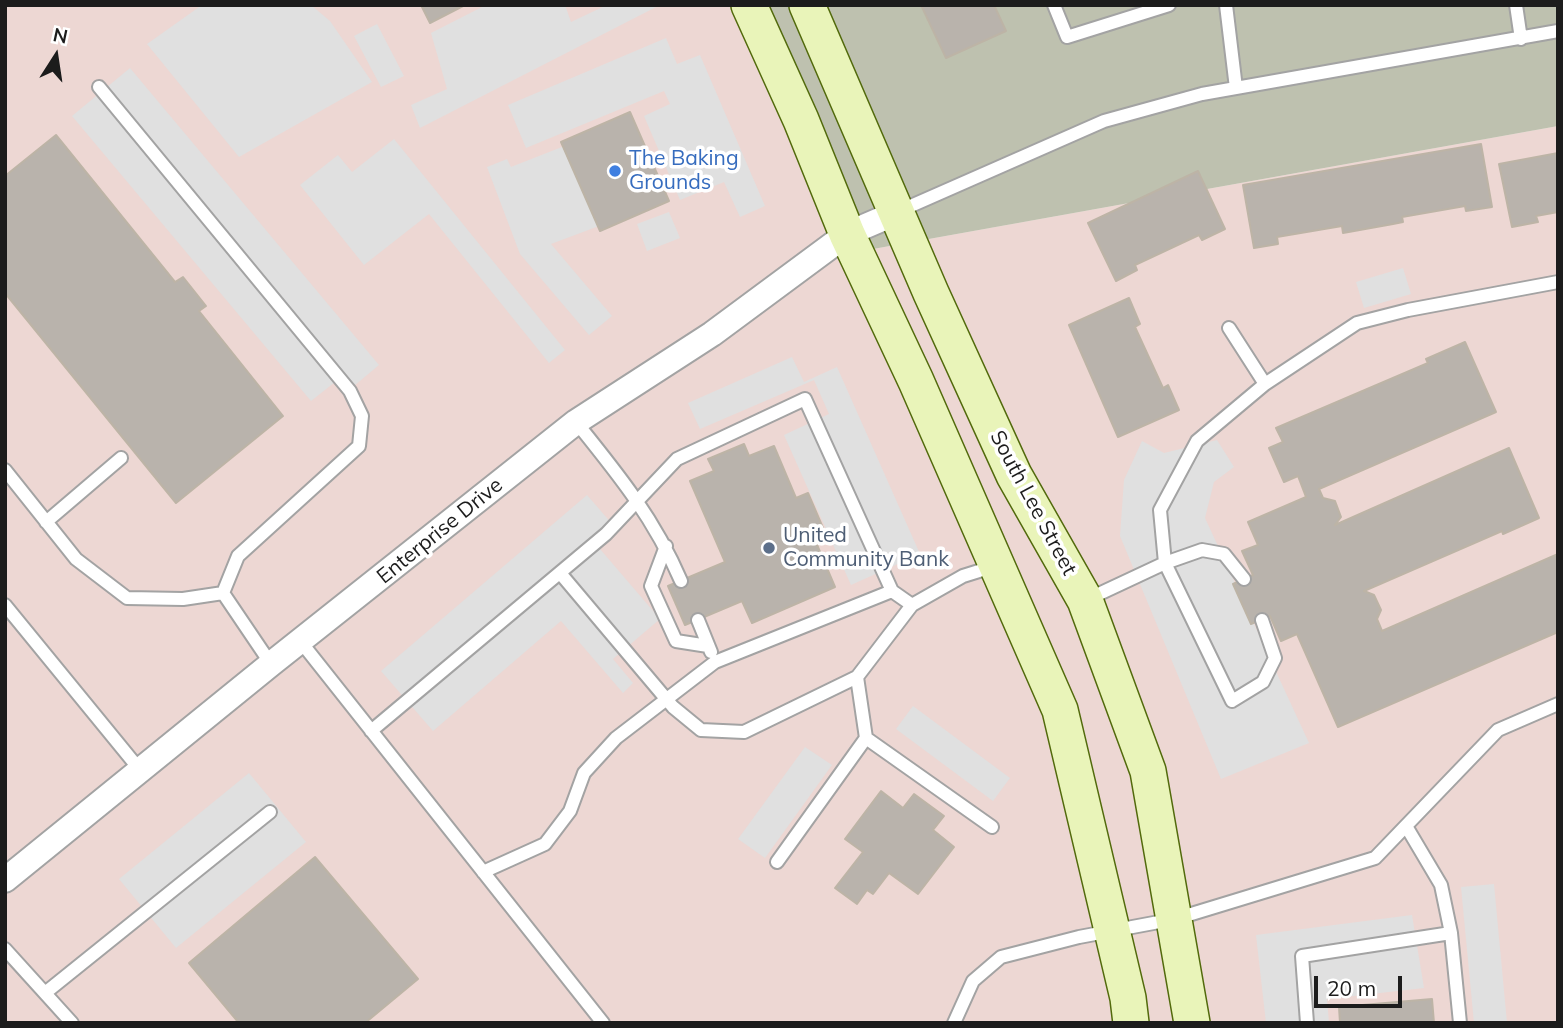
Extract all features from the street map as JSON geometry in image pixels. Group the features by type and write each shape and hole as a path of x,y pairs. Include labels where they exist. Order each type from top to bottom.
{"main road":[{"path":"749,5 801,120 847,234 916,381 1060,710 1113,931 1130,1023"},
{"name":"South Lee Street","path":"807,5 896,213 1014,475 1086,600 1147,771 1192,1023"}],"street":[{"name":"Enterprise Drive","path":"5,880 576,422 712,334 847,234 896,213"}],"lane":[{"path":"1054,5 1067,37 1169,5"},
{"path":"1226,5 1236,88"},
{"path":"1516,5 1521,39"},
{"path":"896,213 1104,121 1202,94 1558,31"},
{"path":"99,87 350,391 362,416 359,446 238,556 223,593"},
{"path":"1262,620 1275,658 1263,682 1232,701 1166,563 1160,510 1197,441 1265,384 1357,323 1408,310 1558,282"},
{"path":"1229,328 1265,384"},
{"path":"371,731 560,573 640,501 677,459 805,399 892,591 912,605"},
{"path":"576,422 640,501 666,546 681,581"},
{"path":"46,522 121,458"},
{"path":"5,470 76,559 127,598 183,599 223,593"},
{"path":"666,546 651,586 676,641 708,646"},
{"path":"1086,600 1166,563 1202,550 1224,554 1244,579"},
{"path":"560,573 668,701 701,730 744,732 856,677 912,605 963,576 997,565"},
{"path":"482,872 545,844 570,811 584,773 616,738 668,701 715,662 892,591"},
{"path":"223,593 271,664"},
{"path":"5,606 140,770"},
{"path":"698,620 715,662"},
{"path":"301,642 603,1023"},
{"path":"777,862 866,738 856,677"},
{"path":"954,1023 973,981 1001,957 1175,919 1376,858 1498,730 1558,704"},
{"path":"866,738 992,827"},
{"path":"45,993 270,812"},
{"path":"1405,826 1441,885 1451,933 1460,1023"},
{"path":"1307,1023 1302,956 1451,933"},
{"path":"5,949 72,1023"}],"shaded area":[{"path":"5,5 763,5 873,249 1558,126 1558,1023 5,1023"},
{"path":"202,5 311,5 330,21 372,82 239,157 147,44"},
{"path":"486,5 565,5 571,22 607,5 660,5 420,128 411,105 447,89 431,33"},
{"path":"763,5 1558,5 1558,126 873,249"},
{"path":"377,24 404,76 381,87 354,36"},
{"path":"666,38 677,64 700,55 765,206 740,217 724,182 680,200 644,116 670,104 664,91 526,148 508,105"},
{"path":"130,68 379,365 354,386 344,375 311,401 72,116"},
{"path":"394,139 565,350 549,363 429,214 364,265 300,185 338,155 352,172"},
{"path":"567,145 599,226 551,244 612,316 589,335 520,254 487,167 507,159 511,167"},
{"path":"669,212 680,238 647,251 637,224"},
{"path":"1403,268 1411,294 1364,308 1356,282"},
{"path":"792,357 804,382 837,367 920,554 851,585 784,435 829,414 814,380 700,429 688,403"},
{"path":"1217,440 1234,467 1214,482 1205,518 1309,743 1221,779 1120,536 1124,480 1142,441 1164,453"},
{"path":"587,495 613,525 594,542 660,619 613,659 633,683 623,693 561,621 433,731 381,671"},
{"path":"913,706 1010,778 993,801 896,729"},
{"path":"805,747 832,765 765,858 738,839"},
{"path":"249,773 306,842 176,948 119,879"},
{"path":"1494,884 1507,1023 1474,1023 1461,887"},
{"path":"1412,915 1424,988 1327,999 1329,1023 1266,1023 1256,935"}],"building":[{"path":"421,5 465,5 430,23"},
{"path":"921,5 994,5 1006,31 946,58"},
{"name":"The Baking Grounds","path":"630,112 669,201 600,231 561,142"},
{"path":"56,135 175,282 183,277 206,306 199,311 283,416 176,503 5,293 5,176"},
{"path":"1481,144 1492,207 1466,211 1465,206 1402,217 1403,222 1343,233 1342,226 1277,237 1278,244 1254,248 1243,185"},
{"path":"1558,153 1558,212 1536,216 1538,222 1512,227 1499,164"},
{"path":"1198,171 1225,229 1202,240 1199,235 1135,265 1137,270 1116,281 1088,223"},
{"path":"1129,298 1140,324 1135,327 1163,388 1168,385 1179,410 1118,437 1069,325"},
{"path":"1465,342 1496,412 1319,489 1323,498 1335,501 1341,517 1335,525 1509,448 1539,518 1503,534 1502,531 1364,591 1374,595 1381,610 1377,619 1382,631 1558,554 1558,632 1338,727 1297,634 1281,641 1270,616 1251,624 1233,584 1253,575 1242,551 1258,545 1248,522 1306,497 1298,476 1284,482 1269,448 1283,442 1276,428 1428,363 1426,359"},
{"name":"United Community Bank","path":"744,444 749,456 774,446 796,498 808,493 823,528 812,533 835,587 752,623 742,601 685,625 668,586 725,562 690,481 714,471 708,459"},
{"path":"881,791 903,808 914,794 944,816 933,830 954,847 918,894 889,873 873,894 867,890 857,904 835,888 863,852 845,839"},
{"path":"315,857 418,979 365,1023 239,1023 189,963"},
{"path":"1432,999 1434,1023 1340,1023 1339,1007"}],"place":[{"name":"The Baking Grounds","path":"615,171"},
{"name":"United Community Bank","path":"769,548"}]}
